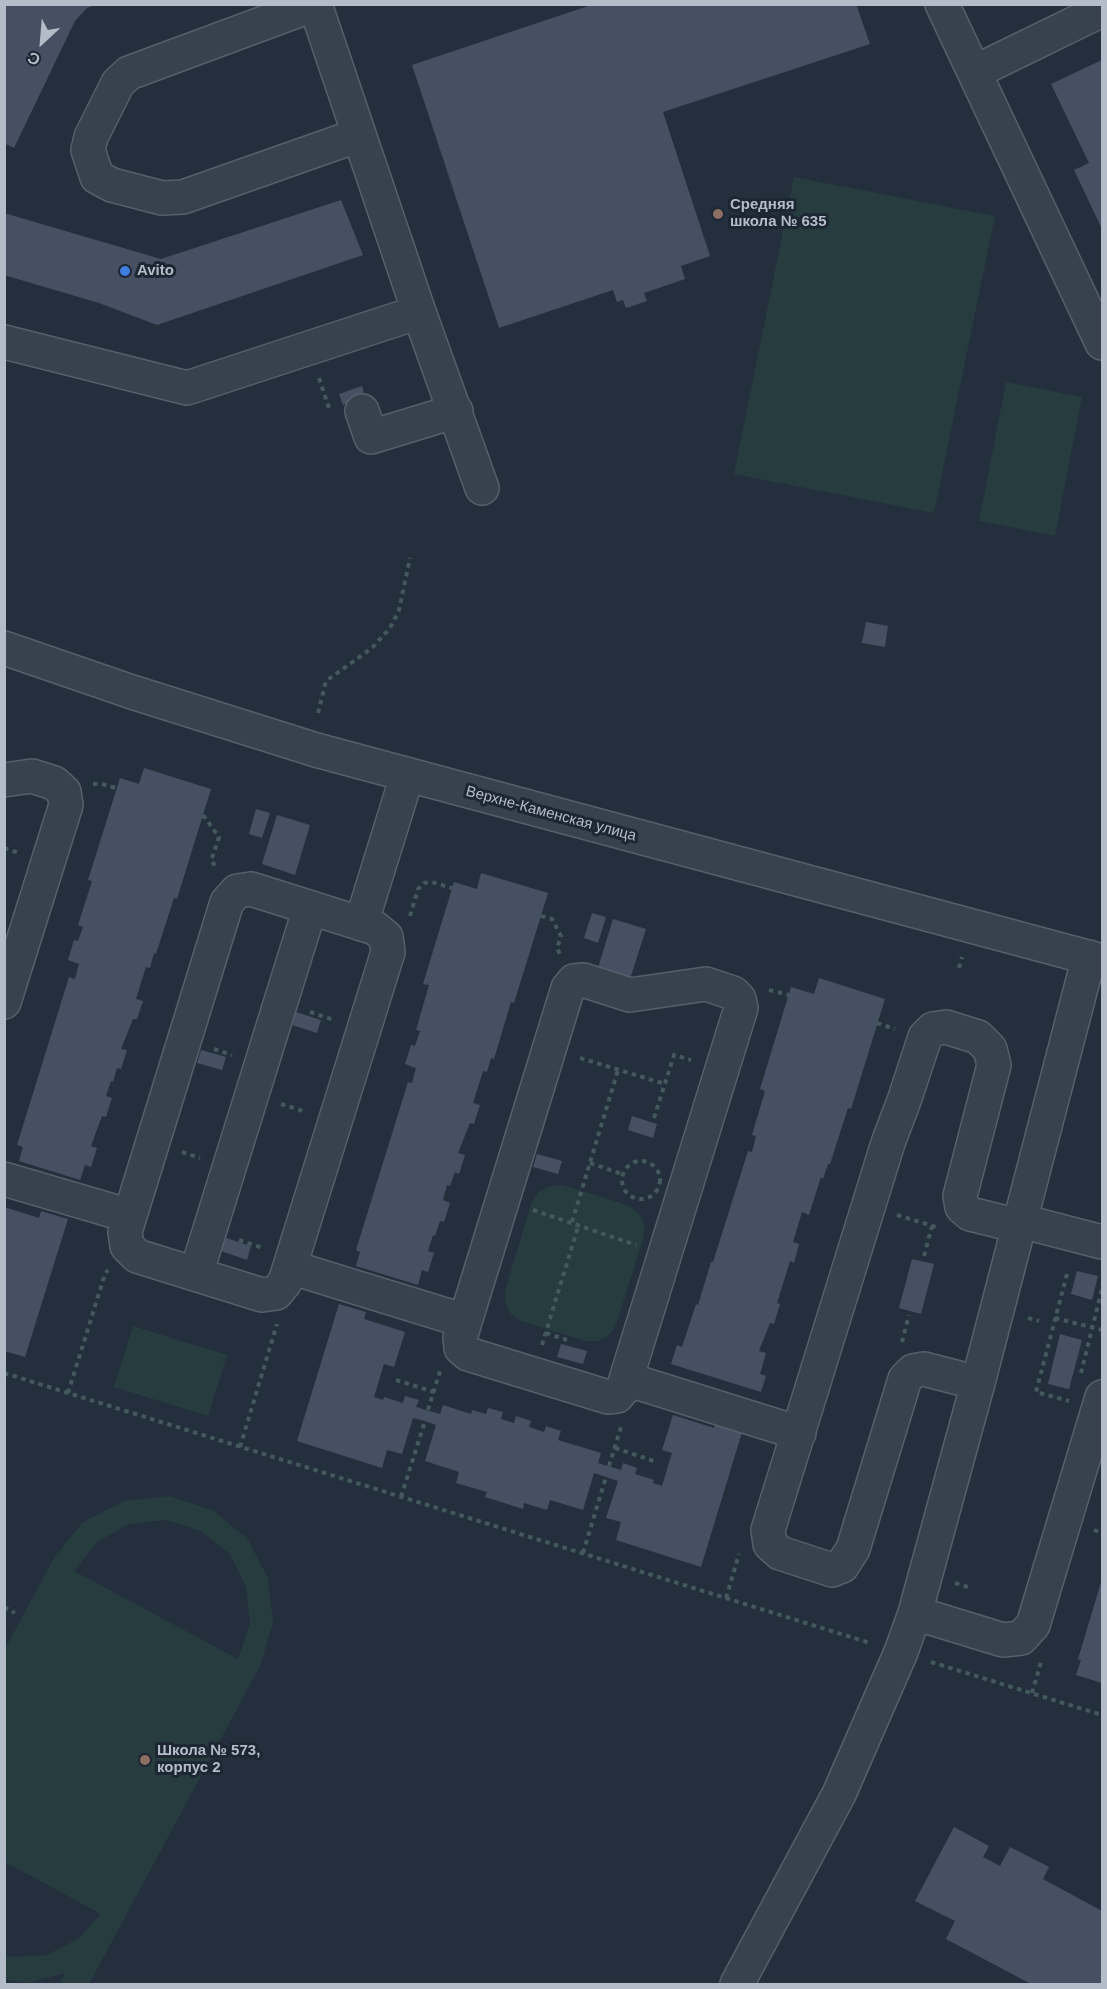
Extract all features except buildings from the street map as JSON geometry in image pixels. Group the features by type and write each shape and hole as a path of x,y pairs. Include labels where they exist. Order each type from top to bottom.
{"street":[{"path":"359,135 183,197 162,198 112,185 97,177 88,150 118,83 129,73 315,4 419,312 482,488"},
{"path":"942,4 1099,328"},
{"path":"975,72 1102,10"},
{"path":"4,342 187,388 419,312"},
{"path":"362,411 371,437 456,411"},
{"name":"Верхне-Каменская улица","path":"4,648 316,750 407,776 1096,959"},
{"path":"374,931 407,776"},
{"path":"4,780 32,777 54,783 64,792 66,804 4,1002"},
{"path":"251,889 374,931 388,952 286,1272 262,1295 137,1256 128,1231 227,902 237,891 251,889"},
{"path":"196,1274 310,908"},
{"path":"737,1984 839,1794 901,1652 915,1613 1020,1224 1096,959"},
{"path":"584,980 630,995 706,984 733,993 739,999 741,1008 621,1388 608,1397 468,1354 463,1335 568,988 574,981 584,980"},
{"path":"978,1383 924,1369 913,1371 905,1379 853,1550 842,1566 832,1570 780,1553 770,1544 768,1530 868,1206 924,1038 933,1029 946,1027 978,1037 990,1049 994,1065 960,1196 962,1207 970,1214 1102,1242"},
{"path":"4,1179 128,1231"},
{"path":"286,1272 463,1335"},
{"path":"621,1388 799,1433"},
{"path":"915,1613 1003,1640 1021,1638 1033,1625 1094,1395"}],"path":[{"path":"309,349 333,420 362,411"},
{"path":"318,713 326,681 372,648 390,628 399,610 410,558"},
{"path":"202,815 219,837 211,861 237,891"},
{"path":"4,848 21,853"},
{"path":"374,931 406,927 418,890 424,883 432,882 452,888"},
{"path":"541,916 552,919 561,936 557,948 574,981"},
{"path":"280,1003 364,1029"},
{"path":"184,1040 335,1122"},
{"path":"570,1055 665,1084"},
{"path":"654,1118 674,1055 696,1062"},
{"path":"572,1222 618,1070"},
{"path":"153,1143 230,1167"},
{"path":"636,1160 646,1161 655,1166 660,1174 660,1185 655,1193 646,1199 636,1199 627,1194 622,1185 622,1174 627,1166 636,1160"},
{"path":"590,1163 622,1174"},
{"path":"868,1206 942,1229"},
{"path":"530,1209 572,1222 578,1227 641,1246"},
{"path":"924,1256 932,1226"},
{"path":"540,1352 578,1227"},
{"path":"68,1393 105,1274 128,1231"},
{"path":"210,1231 286,1272 277,1328 240,1447"},
{"path":"1066,1274 1036,1392 1094,1395 1093,1328 1102,1289"},
{"path":"1055,1318 1102,1330"},
{"path":"546,1333 567,1340"},
{"path":"428,1410 442,1366 463,1335"},
{"path":"4,1373 870,1643"},
{"path":"396,1380 434,1392"},
{"path":"609,1467 623,1422 621,1388"},
{"path":"401,1497 425,1421"},
{"path":"615,1449 654,1461"},
{"path":"583,1553 606,1477"},
{"path":"4,1607 15,1613"},
{"path":"950,1667 1102,1715"}],"green space":[{"path":"794,177 995,216 934,513 734,474"},
{"path":"1006,382 1082,397 1055,536 979,521"},
{"path":"563,1185 627,1205 638,1212 644,1223 644,1236 616,1325 609,1335 598,1341 585,1341 521,1321 511,1314 505,1303 505,1290 532,1202 539,1192 550,1186"},
{"path":"133,1326 227,1355 208,1416 114,1387"},
{"path":"169,1496 212,1510 247,1538 268,1578 273,1623 260,1666 89,1984 60,1984 65,1973 28,1983 5,1980 5,1955 12,1957 47,1955 78,1939 101,1914 5,1862 5,1649 55,1556 83,1522 124,1501","holes":["166,1520 201,1531 230,1554 246,1587 250,1624 238,1659 74,1571 97,1542 129,1524"]}],"place":[{"name":"Средняя школа № 635","path":"718,214"},
{"name":"Avito","path":"125,271"},
{"name":"Школа № 573, корпус 2","path":"145,1760"}]}
